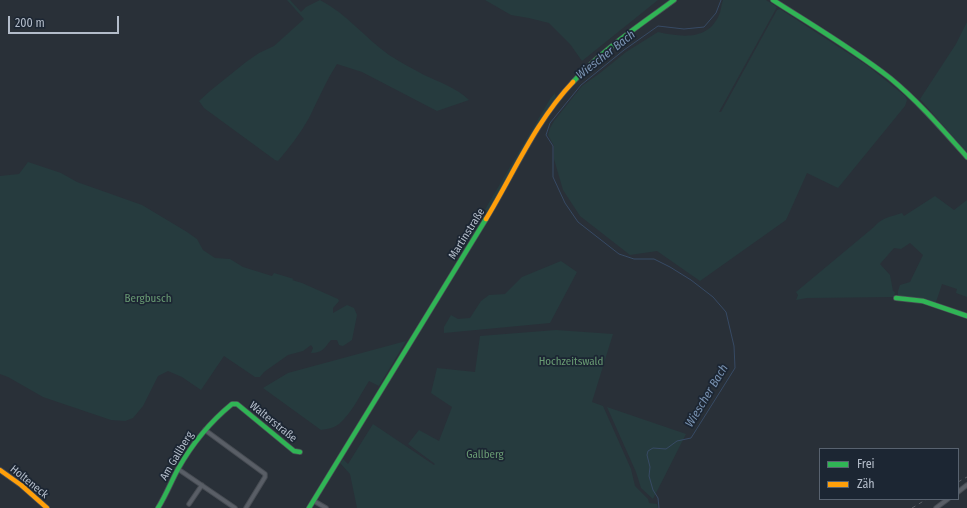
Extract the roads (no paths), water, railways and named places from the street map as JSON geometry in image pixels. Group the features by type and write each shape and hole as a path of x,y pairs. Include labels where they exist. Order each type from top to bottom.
{"street":[{"name":"Martinstraße","path":"309,508 490,212 532,137 557,99 591,64 674,0"},
{"path":"773,0 854,52 892,80 918,104 967,157"},
{"path":"896,298 923,301 967,316"},
{"name":"Am Gallberg","path":"158,508 188,452 205,430 228,407 235,403"},
{"name":"Walterstraße","path":"235,403 294,451 300,452"},
{"path":"205,430 265,474 265,477 246,508"},
{"path":"178,469 235,508"},
{"name":"Holteneck","path":"0,470 21,485 47,508"},
{"path":"189,504 202,485"},
{"path":"959,491 967,485"},
{"path":"936,508 947,500"},
{"path":"314,501 326,508"}],"waterway":[{"name":"Wiescher Bach","path":"659,508 658,498 653,490 649,476 650,467 647,455 648,451 653,448 666,449 677,441 691,438 735,368 734,346 726,312 713,297 691,280 670,267 654,259 634,259 619,254 578,222 565,203 553,177 553,146 546,135 550,123 581,85 624,50 658,26 684,29 704,27 716,13 721,0"}],"railway":[{"path":"959,481 967,477"},
{"path":"912,508 925,500"}],"park label":[{"name":"Bergbusch","path":"148,299"},
{"name":"Hochzeitswald","path":"571,362"},
{"name":"Gallberg","path":"485,455"}]}
